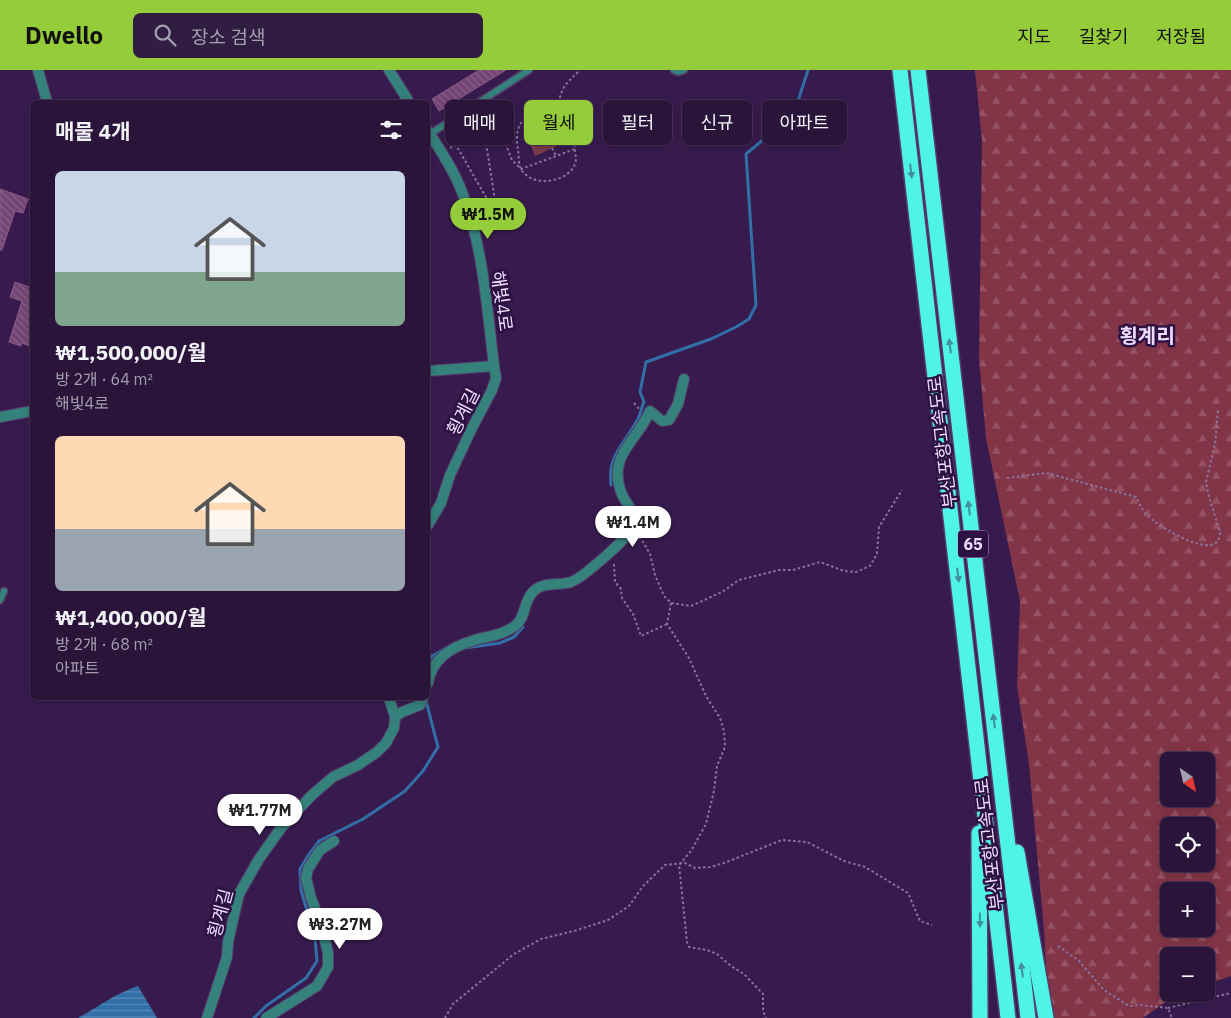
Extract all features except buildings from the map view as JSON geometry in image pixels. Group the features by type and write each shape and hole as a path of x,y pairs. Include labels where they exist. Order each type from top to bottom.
{"highway":[{"name":"부산포항고속도로","path":"900,70 1008,1018"},
{"name":"부산포항고속도로","path":"918,70 1028,1018"},
{"path":"978,749 980,1018"},
{"path":"998,754 1025,890 1046,1018"}],"street":[{"path":"38,70 46,100"},
{"path":"389,70 408,100"},
{"name":"해빛4로","path":"430,135 462,191 469,214 485,292 494,366"},
{"path":"430,371 494,366"},
{"name":"횡계길","path":"430,522 441,503 450,475 492,390 496,378 494,366"},
{"path":"430,672 436,660 457,648 470,641 503,634 515,626 520,621 532,593 542,586 571,582 583,576 629,535 634,525 633,512 620,491 617,474 619,459 645,422 650,411 662,421 669,420 678,404 684,379"},
{"path":"0,417 30,411"},
{"path":"390,700 395,716 420,705 422,700"},
{"name":"횡계길","path":"207,1018 227,957 228,942 240,894 259,859 281,828 312,795 333,777 358,765 386,743 394,728 395,716"},
{"path":"266,1018 317,986 328,967 328,953 321,924 306,878 308,869 320,850 334,841"}],"lane":[{"path":"430,132 529,70"},
{"path":"674,70 678,72 684,70"},
{"path":"0,600 4,591"}],"path":[{"path":"559,100 564,87 580,70"},
{"path":"521,169 515,136 519,124 524,120"},
{"path":"441,153 456,144 495,213 498,213 486,142 504,140 512,160 533,180 552,181 568,173 574,166 575,145"},
{"path":"552,148 556,156"},
{"path":"521,169 575,149"},
{"path":"634,403 638,409"},
{"path":"1007,478 1046,473 1131,496 1136,498 1150,518 1172,533 1197,544 1212,544 1217,542 1220,532 1206,482 1215,444 1218,410"},
{"path":"631,531 642,540 650,554 655,575 664,596 671,603 691,606 722,592 739,580 779,570 793,570 820,562 844,571 856,572 870,566 877,554 878,527 902,490"},
{"path":"607,555 614,563 615,582 621,589 622,598 633,614 641,636 667,624"},
{"path":"671,603 667,624 689,658 706,696 720,718 724,731 725,747 717,766 714,791 706,824 691,851 680,863 689,947 717,954 744,974 762,994 763,1011 766,1018"},
{"path":"445,1018 453,1004 514,954 541,939 608,920 629,906 643,886 665,864 685,862 695,868 710,866 724,863 782,840 807,842 844,861 865,867 908,893 920,921 932,925"},
{"path":"1058,946 1078,960 1104,990 1129,1006 1141,1005 1168,1008 1231,993"},
{"path":"1168,1008 1172,1018"}],"green space":[{"path":"975,70 1231,70 1231,976 1215,982 1215,947 1160,947 1160,1002 1166,1002 1143,1018 1052,1018 1048,1006 1044,930 1029,764 1017,686 1020,601 986,438 979,359 982,141"},
{"path":"530,145 559,145 535,156"}],"water":[{"path":"138,986 157,1018 78,1018 115,996"}],"waterway":[{"path":"611,485 612,464 615,456 639,417 644,402 640,392 646,362 711,339 736,327 749,319 756,305 746,154 776,129 798,101 808,70"},
{"path":"465,648 500,643 514,637 523,627"},
{"path":"430,660 432,656 446,648"},
{"path":"254,1018 266,1006 306,978 317,961 315,939 301,890 300,869 308,856 319,841 363,819 405,791 423,771 438,747 426,701"}],"district":[{"name":"횡계리","path":"1147,335"}]}
